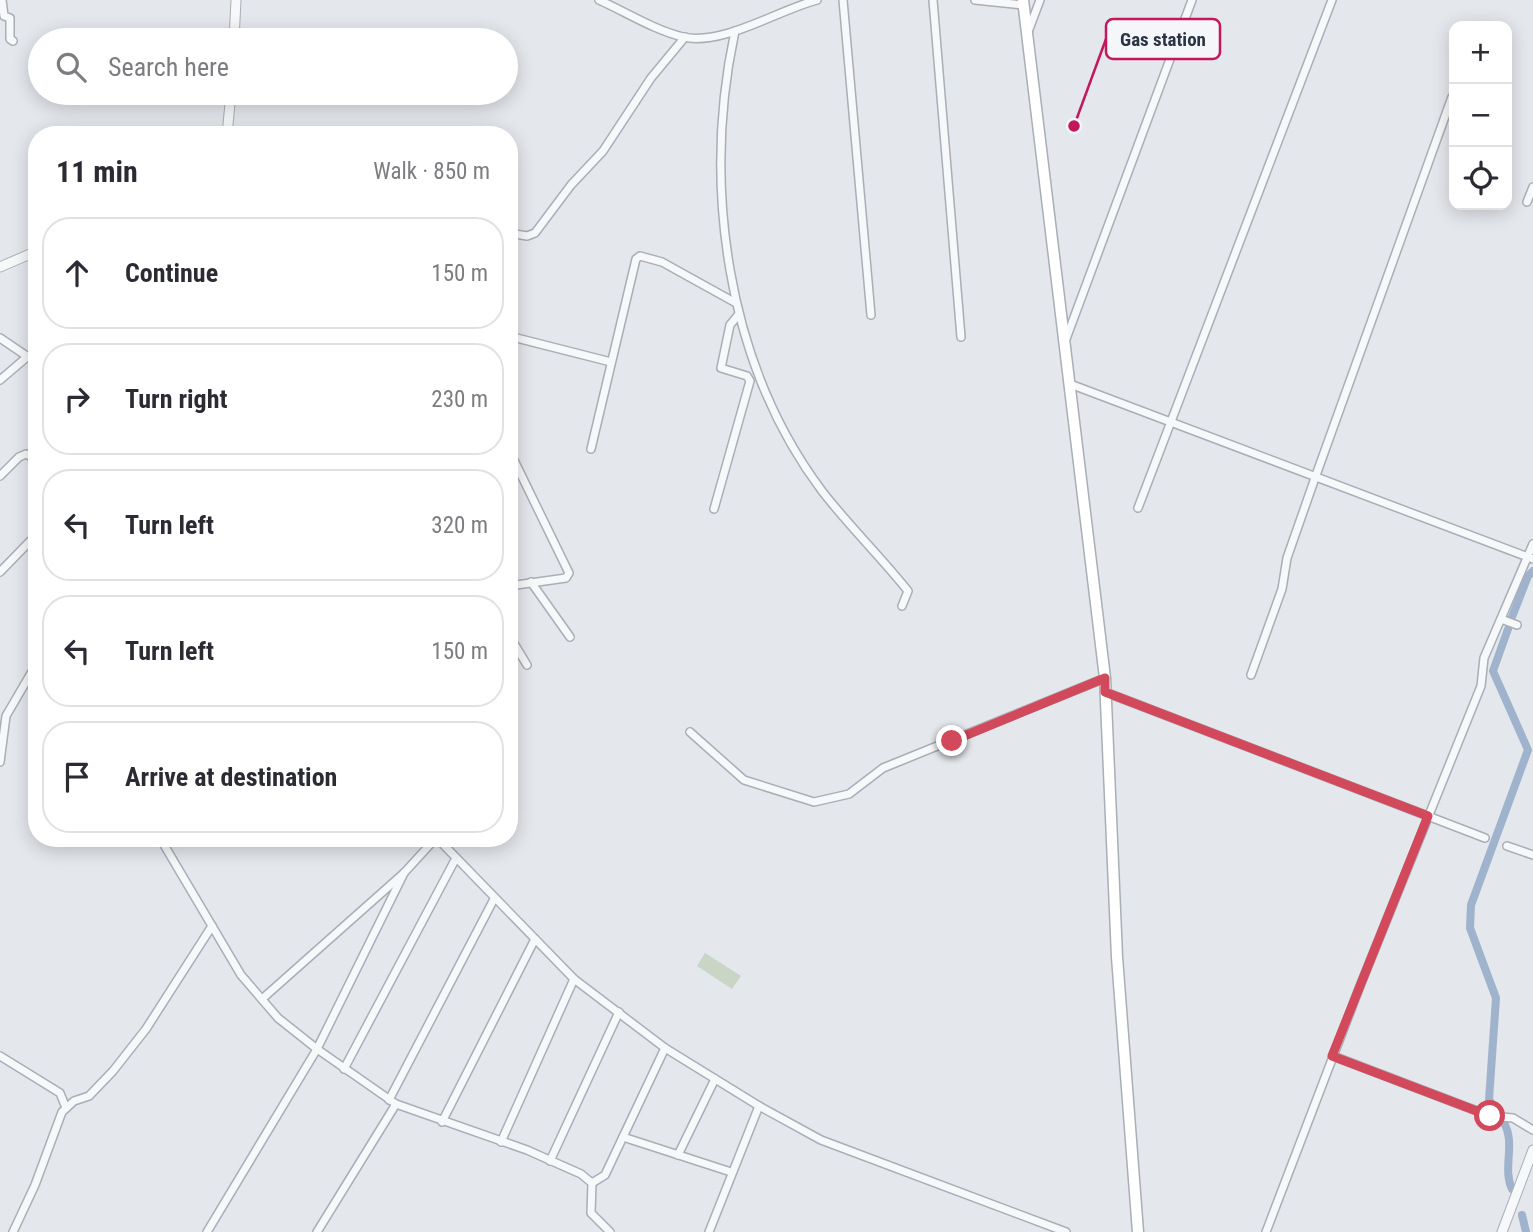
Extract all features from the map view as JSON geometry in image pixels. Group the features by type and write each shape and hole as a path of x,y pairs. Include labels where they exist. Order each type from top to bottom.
{"main road":[{"path":"1023,2 1105,678 1117,957 1138,1232"}],"street":[{"path":"2,0 4,16 10,18 10,39 13,41"},
{"path":"235,28 236,0"},
{"path":"599,0 685,37 706,38 734,31 817,0"},
{"path":"842,0 871,315"},
{"path":"933,0 961,337"},
{"path":"975,0 1023,2"},
{"path":"1027,32 1040,0"},
{"path":"1065,339 1192,0"},
{"path":"1138,508 1332,0"},
{"path":"734,31 722,121 720,178 736,303 753,366 783,429 822,490 908,591 901,606"},
{"path":"518,234 527,236 536,233 571,184 603,150 651,78 685,37"},
{"path":"228,126 230,105"},
{"path":"1251,675 1282,589 1287,558 1449,105"},
{"path":"1527,202 1533,187"},
{"path":"0,267 28,255"},
{"path":"591,449 634,263 640,256 662,262 691,276 736,303"},
{"path":"714,509 750,381 747,376 721,368 730,325 739,314"},
{"path":"0,338 27,357 0,380"},
{"path":"518,338 611,362"},
{"path":"1070,384 1530,558"},
{"path":"0,476 19,457 28,455"},
{"path":"518,468 569,573 566,578 518,584"},
{"path":"0,572 28,543"},
{"path":"1266,1232 1332,1056 1480,686 1484,658 1530,558 1533,544"},
{"path":"531,582 570,637"},
{"path":"1501,619 1517,625"},
{"path":"518,650 527,665"},
{"path":"0,762 6,716 28,678"},
{"path":"690,732 744,780 759,787 814,802 849,794 883,768 1105,678"},
{"path":"1105,692 1485,838"},
{"path":"1507,846 1533,855"},
{"path":"165,847 241,975 278,1018 317,1049 393,1102 550,1161 580,1174 592,1183"},
{"path":"262,999 404,873 429,847"},
{"path":"446,847 574,979 665,1048 759,1106 821,1140 1066,1232"},
{"path":"344,1069 456,858"},
{"path":"207,1232 317,1049 404,873"},
{"path":"317,1232 393,1102 494,899"},
{"path":"12,1232 35,1185 62,1112 89,1096 113,1071 146,1029 212,926"},
{"path":"442,1122 535,939"},
{"path":"501,1142 574,979"},
{"path":"550,1161 619,1012"},
{"path":"592,1183 606,1175 665,1048"},
{"path":"0,1056 61,1093 66,1108"},
{"path":"1332,1056 1490,1116 1513,1118 1533,1130"},
{"path":"678,1155 715,1079"},
{"path":"709,1232 759,1106"},
{"path":"623,1138 732,1172"},
{"path":"1502,1232 1533,1150"},
{"path":"592,1183 591,1213 610,1232"}],"green space":[{"path":"705,953 741,976 732,989 697,966"}],"waterway":[{"path":"1512,617 1528,576 1533,571"},
{"path":"1499,1113 1489,1100 1496,998 1470,928 1471,905 1528,750 1493,671 1508,629"},
{"path":"1504,1123 1509,1139 1508,1173 1512,1189"},
{"path":"1522,1215 1526,1232"}],"place":[{"name":"Gas station","path":"1074,126"}],"route":[{"path":"952,741 1105,678 1105,692 1428,816 1332,1056 1490,1116"}]}
